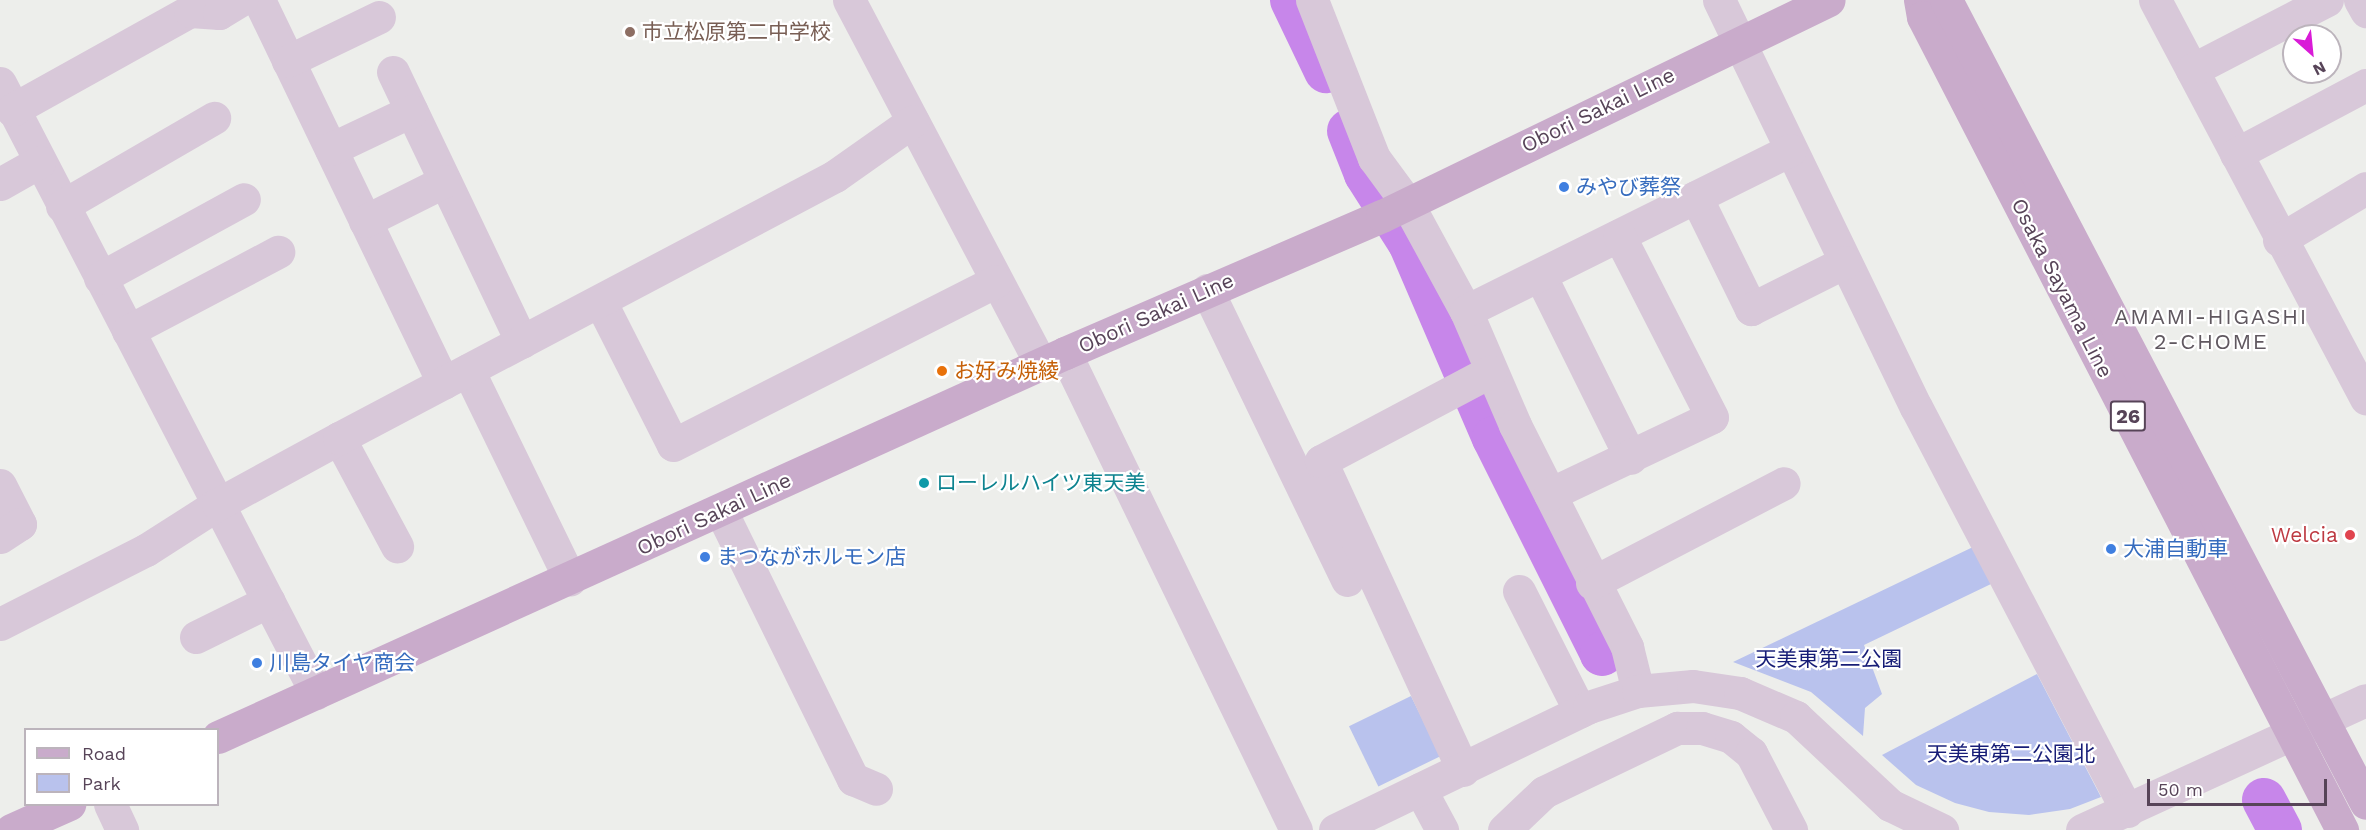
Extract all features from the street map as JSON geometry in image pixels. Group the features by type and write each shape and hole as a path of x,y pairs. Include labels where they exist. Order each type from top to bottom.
{"main road":[{"name":"Obori Sakai Line","path":"219,737 1053,359 1395,209 1740,39 1829,0"},
{"name":"Osaka Sayama Line","path":"1920,0 1923,17 2342,830"},
{"name":"Osaka Sayama Line","path":"1946,0 2366,803"},
{"path":"11,830 65,806"}],"street":[{"path":"242,0 219,13 190,11 6,96 316,693"},
{"path":"259,0 365,221 570,579"},
{"path":"849,0 996,281 1053,359 1296,830"},
{"path":"1719,0 1740,39 1790,150 1927,428 2127,811"},
{"path":"2155,0 2279,240 2366,399"},
{"path":"2192,70 2327,0"},
{"path":"2360,0 2366,11"},
{"path":"1321,3 1374,158 1395,209 1466,312 1491,371 1592,583 1627,647 1638,691"},
{"path":"288,61 379,17"},
{"path":"393,72 522,342"},
{"path":"2236,154 2366,85"},
{"path":"331,149 411,111"},
{"path":"62,206 214,118"},
{"path":"0,624 146,550 218,504 339,438 835,176 913,121"},
{"path":"1466,312 1790,150"},
{"path":"0,184 39,162"},
{"path":"365,221 445,181"},
{"path":"2279,240 2366,188"},
{"path":"1696,197 1751,309 1845,262"},
{"path":"100,278 244,199"},
{"path":"1550,494 1631,458 1712,417 1619,235"},
{"path":"128,331 278,252"},
{"path":"1540,274 1631,458"},
{"path":"600,301 673,445 996,281"},
{"path":"1208,291 1347,580"},
{"path":"1463,770 1321,461 1491,371"},
{"path":"339,438 397,546"},
{"path":"1592,583 1784,483"},
{"path":"0,485 20,525 0,537"},
{"path":"721,511 853,779 876,789"},
{"path":"1519,591 1580,711"},
{"path":"196,637 269,601"},
{"path":"1335,830 1375,821 1420,789 1580,711 1638,691 1693,686 1740,693 1796,717 1890,805 1942,830"},
{"path":"2082,830 2127,811 2290,732 2323,723 2366,700"},
{"path":"1504,830 1544,792 1677,728 1702,728 1731,737 1751,753 1791,830"},
{"path":"1420,789 1442,830"},
{"path":"111,806 122,830"}],"green space":[{"name":"天美東第二公園","path":"1973,547 1991,584 1864,645 1882,694 1865,708 1863,736 1811,692 1733,662"},
{"name":"天美東第二公園北","path":"2037,674 2101,797 2070,809 2029,815 1989,812 1955,803 1916,785 1882,755"},
{"path":"1411,696 1440,756 1378,786 1349,726"}],"waterway":[{"path":"1292,0 1326,71"},
{"path":"1349,131 1366,174 1410,243 1494,438 1602,654 1614,646"},
{"path":"2264,800 2280,830"}],"place":[{"name":"市立松原第二中学校","path":"630,32"},
{"name":"みやび葬祭","path":"1564,187"},
{"name":"お好み焼綾","path":"942,371"},
{"name":"ローレルハイツ東天美","path":"924,483"},
{"name":"Welcia","path":"2350,535"},
{"name":"大浦自動車","path":"2111,549"},
{"name":"まつながホルモン店","path":"705,557"},
{"name":"川島タイヤ商会","path":"257,663"}],"district":[{"name":"AMAMI-HIGASHI 2-CHOME","path":"2211,328"}]}
